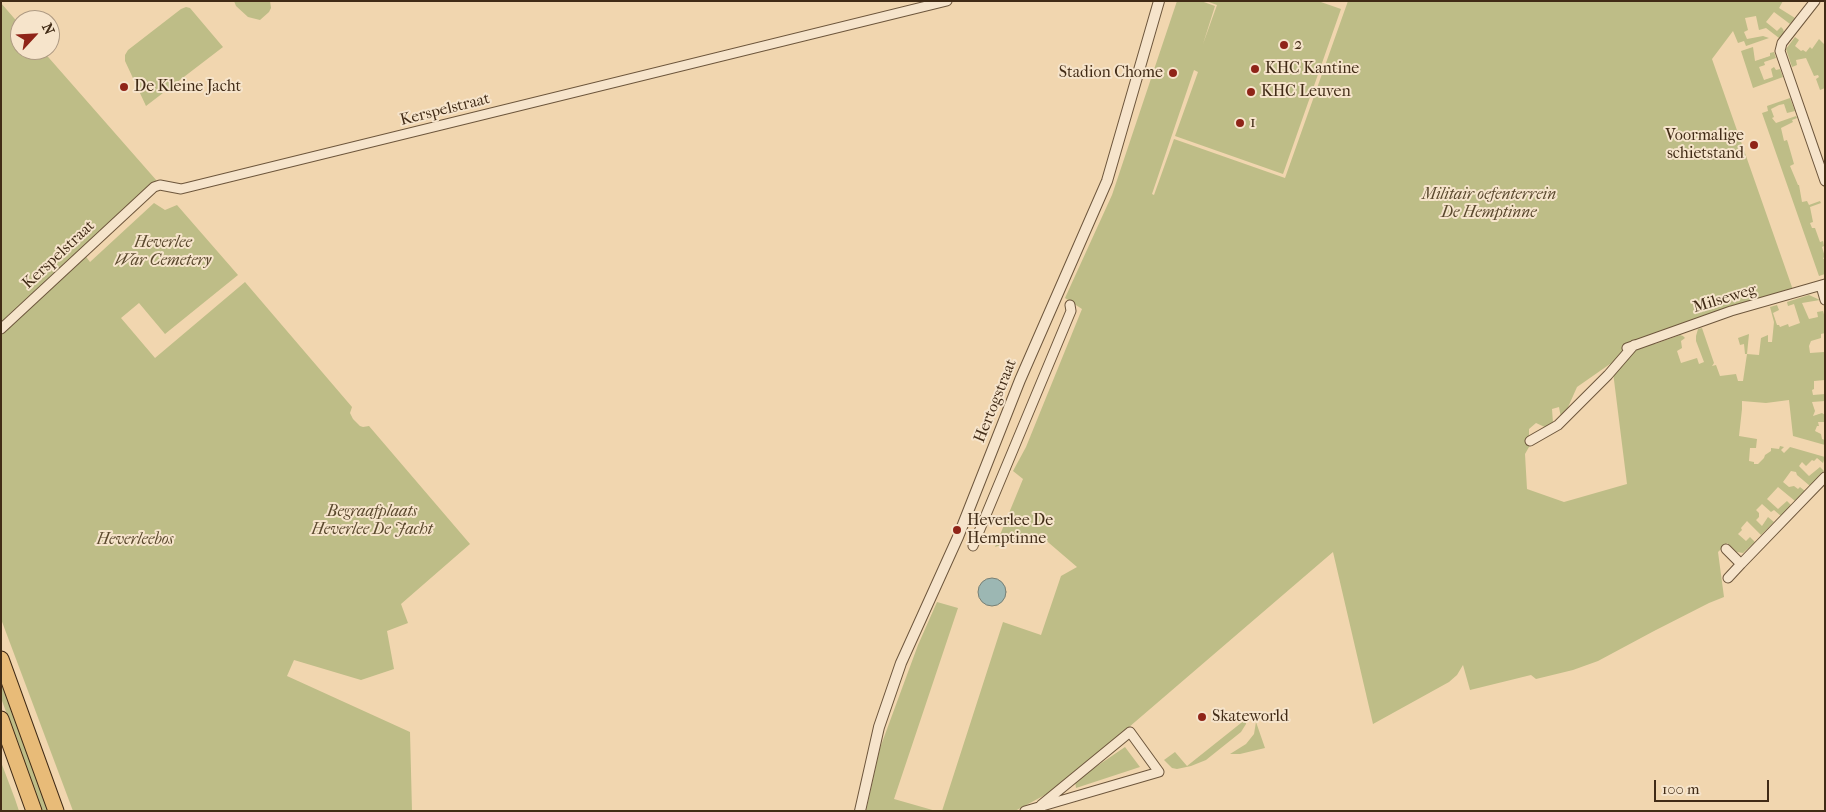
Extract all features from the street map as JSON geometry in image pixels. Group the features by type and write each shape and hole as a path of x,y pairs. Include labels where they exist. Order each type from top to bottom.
{"highway":[{"path":"1,659 56,811"},
{"path":"1,719 34,811"}],"street":[{"name":"Kerspelstraat","path":"1,329 154,187 160,185 181,189 947,1"},
{"name":"Hertogstraat","path":"860,811 879,727 901,663 958,537 1020,380 1106,181 1159,1"},
{"path":"1814,1 1782,43 1780,51 1825,181"},
{"path":"1823,285 1825,300"},
{"name":"Milseweg","path":"1530,441 1558,425 1608,375 1631,346 1731,311 1823,285"},
{"path":"973,546 1071,311 1070,305"},
{"path":"1728,578 1825,477"},
{"path":"1726,549 1741,564"},
{"path":"1025,811 1159,772 1130,732 1041,805"}],"green space":[{"path":"234,1 270,1 271,8 260,20 248,17 236,6"},
{"name":"Militair oefenterrein De Hemptinne","path":"1177,1 1201,1 1215,6 1203,44 1217,5 1206,1 1318,1 1341,9 1283,174 1175,136 1198,72 1194,70 1152,194 1154,195 1174,139 1285,178 1348,1 1783,1 1779,8 1795,18 1790,24 1774,12 1766,22 1777,31 1781,27 1783,29 1784,32 1779,38 1766,28 1759,30 1756,16 1745,18 1748,30 1744,32 1747,39 1763,36 1769,38 1746,46 1744,41 1738,43 1733,31 1712,59 1793,290 1653,339 1655,344 1680,335 1683,336 1685,338 1681,341 1682,348 1677,351 1681,363 1697,358 1699,364 1704,362 1696,336 1698,329 1702,328 1714,363 1712,366 1716,365 1720,376 1736,374 1738,381 1743,381 1747,354 1759,355 1761,338 1768,335 1768,342 1772,342 1774,322 1770,307 1777,305 1779,310 1773,313 1777,325 1780,327 1788,324 1789,327 1800,323 1794,304 1788,306 1787,302 1809,295 1820,300 1802,303 1809,319 1818,317 1817,312 1823,311 1825,318 1825,333 1821,334 1821,338 1811,341 1809,346 1810,353 1824,352 1825,356 1825,380 1814,381 1814,389 1812,390 1813,395 1825,394 1825,401 1812,402 1815,411 1813,416 1822,413 1825,415 1825,422 1818,422 1819,426 1817,426 1815,431 1821,434 1822,439 1825,440 1825,445 1793,436 1789,400 1766,403 1742,401 1739,436 1757,439 1756,448 1750,448 1749,461 1754,462 1754,464 1758,464 1771,451 1771,448 1779,449 1780,446 1784,447 1781,450 1784,453 1790,447 1825,457 1823,463 1817,458 1806,466 1802,462 1799,466 1809,476 1820,467 1824,471 1810,486 1796,472 1791,471 1783,482 1789,487 1794,486 1798,489 1800,487 1805,491 1795,501 1778,487 1767,499 1778,509 1787,501 1791,505 1781,516 1774,510 1771,512 1762,504 1756,510 1759,513 1759,517 1756,520 1762,526 1768,517 1774,522 1761,535 1747,521 1738,534 1746,541 1750,537 1755,542 1743,553 1737,552 1727,543 1718,552 1724,597 1598,661 1573,670 1536,679 1531,675 1470,690 1463,665 1457,675 1449,682 1373,724 1333,552 1058,788 1015,811 942,811 1003,622 1041,635 1061,576 1077,567 1042,537 1017,540 995,547 1023,479 1013,471 1026,447 1082,309 1065,298 1112,195","holes":["1610,364 1613,372 1627,484 1564,502 1527,489 1525,454 1529,447 1529,429 1536,423 1549,429 1553,423 1552,409 1559,407 1561,418 1565,414 1577,387"]},
{"name":"Heverleebos","path":"1,3 10,13 10,60 51,60 157,181 81,250 90,262 154,203 165,210 177,205 238,275 165,334 139,303 121,318 155,358 245,282 352,407 350,413 353,419 360,426 369,426 470,544 401,604 408,623 387,631 394,669 361,680 294,660 287,676 410,732 412,811 73,811 1,619"},
{"path":"186,7 190,8 223,47 146,106 125,61 125,55 128,50"},
{"path":"1795,37 1799,40 1795,46 1801,51 1806,52 1810,47 1812,49 1819,39 1825,45 1825,88 1820,90 1816,79 1819,77 1818,75 1814,76 1806,58 1796,60 1797,65 1792,67 1786,49"},
{"path":"1753,47 1755,61 1770,56 1770,53 1774,52 1776,58 1764,62 1765,65 1759,67 1764,80 1773,77 1771,69 1774,67 1776,70 1780,69 1783,77 1753,88 1741,51"},
{"path":"1790,98 1795,111 1787,113 1784,104 1779,105 1771,109 1774,117 1772,118 1776,123 1796,116 1797,118 1781,128 1784,141 1787,140 1794,164 1790,166 1799,185 1802,202 1807,201 1809,205 1820,201 1821,203 1810,207 1813,222 1810,223 1812,228 1815,228 1820,242 1823,241 1824,246 1822,247 1825,257 1823,258 1825,261 1825,274 1819,276 1762,113 1768,111 1767,106"},
{"path":"1749,334 1747,354 1745,354 1744,344 1740,345 1738,338"},
{"path":"937,602 958,608 894,799 936,811 866,811 880,748 918,645"},
{"path":"1,681 48,811 42,811 1,698"},
{"path":"1246,719 1246,724 1241,732 1206,760 1191,766 1177,769 1172,768 1164,760 1175,752 1187,766"},
{"path":"1256,722 1265,748 1240,754 1230,754 1246,744 1254,734"},
{"path":"1125,747 1140,767 1076,788 1075,781"},
{"path":"1,762 15,799 19,811 1,811"}],"water":[{"path":"992,578 1002,582 1006,592 1002,602 992,606 982,602 978,592 982,582"}],"place":[{"name":"2","path":"1284,45"},
{"name":"KHC Kantine","path":"1255,69"},
{"name":"Stadion Chome","path":"1173,73"},
{"name":"De Kleine Jacht","path":"124,87"},
{"name":"KHC Leuven","path":"1251,92"},
{"name":"1","path":"1240,123"},
{"name":"Voormalige schietstand","path":"1754,145"},
{"name":"Heverlee De Hemptinne","path":"957,530"},
{"name":"Skateworld","path":"1202,717"}],"park label":[{"name":"Heverlee War Cemetery","path":"163,252"},
{"name":"Begraafplaats Heverlee De Jacht","path":"372,521"}]}
